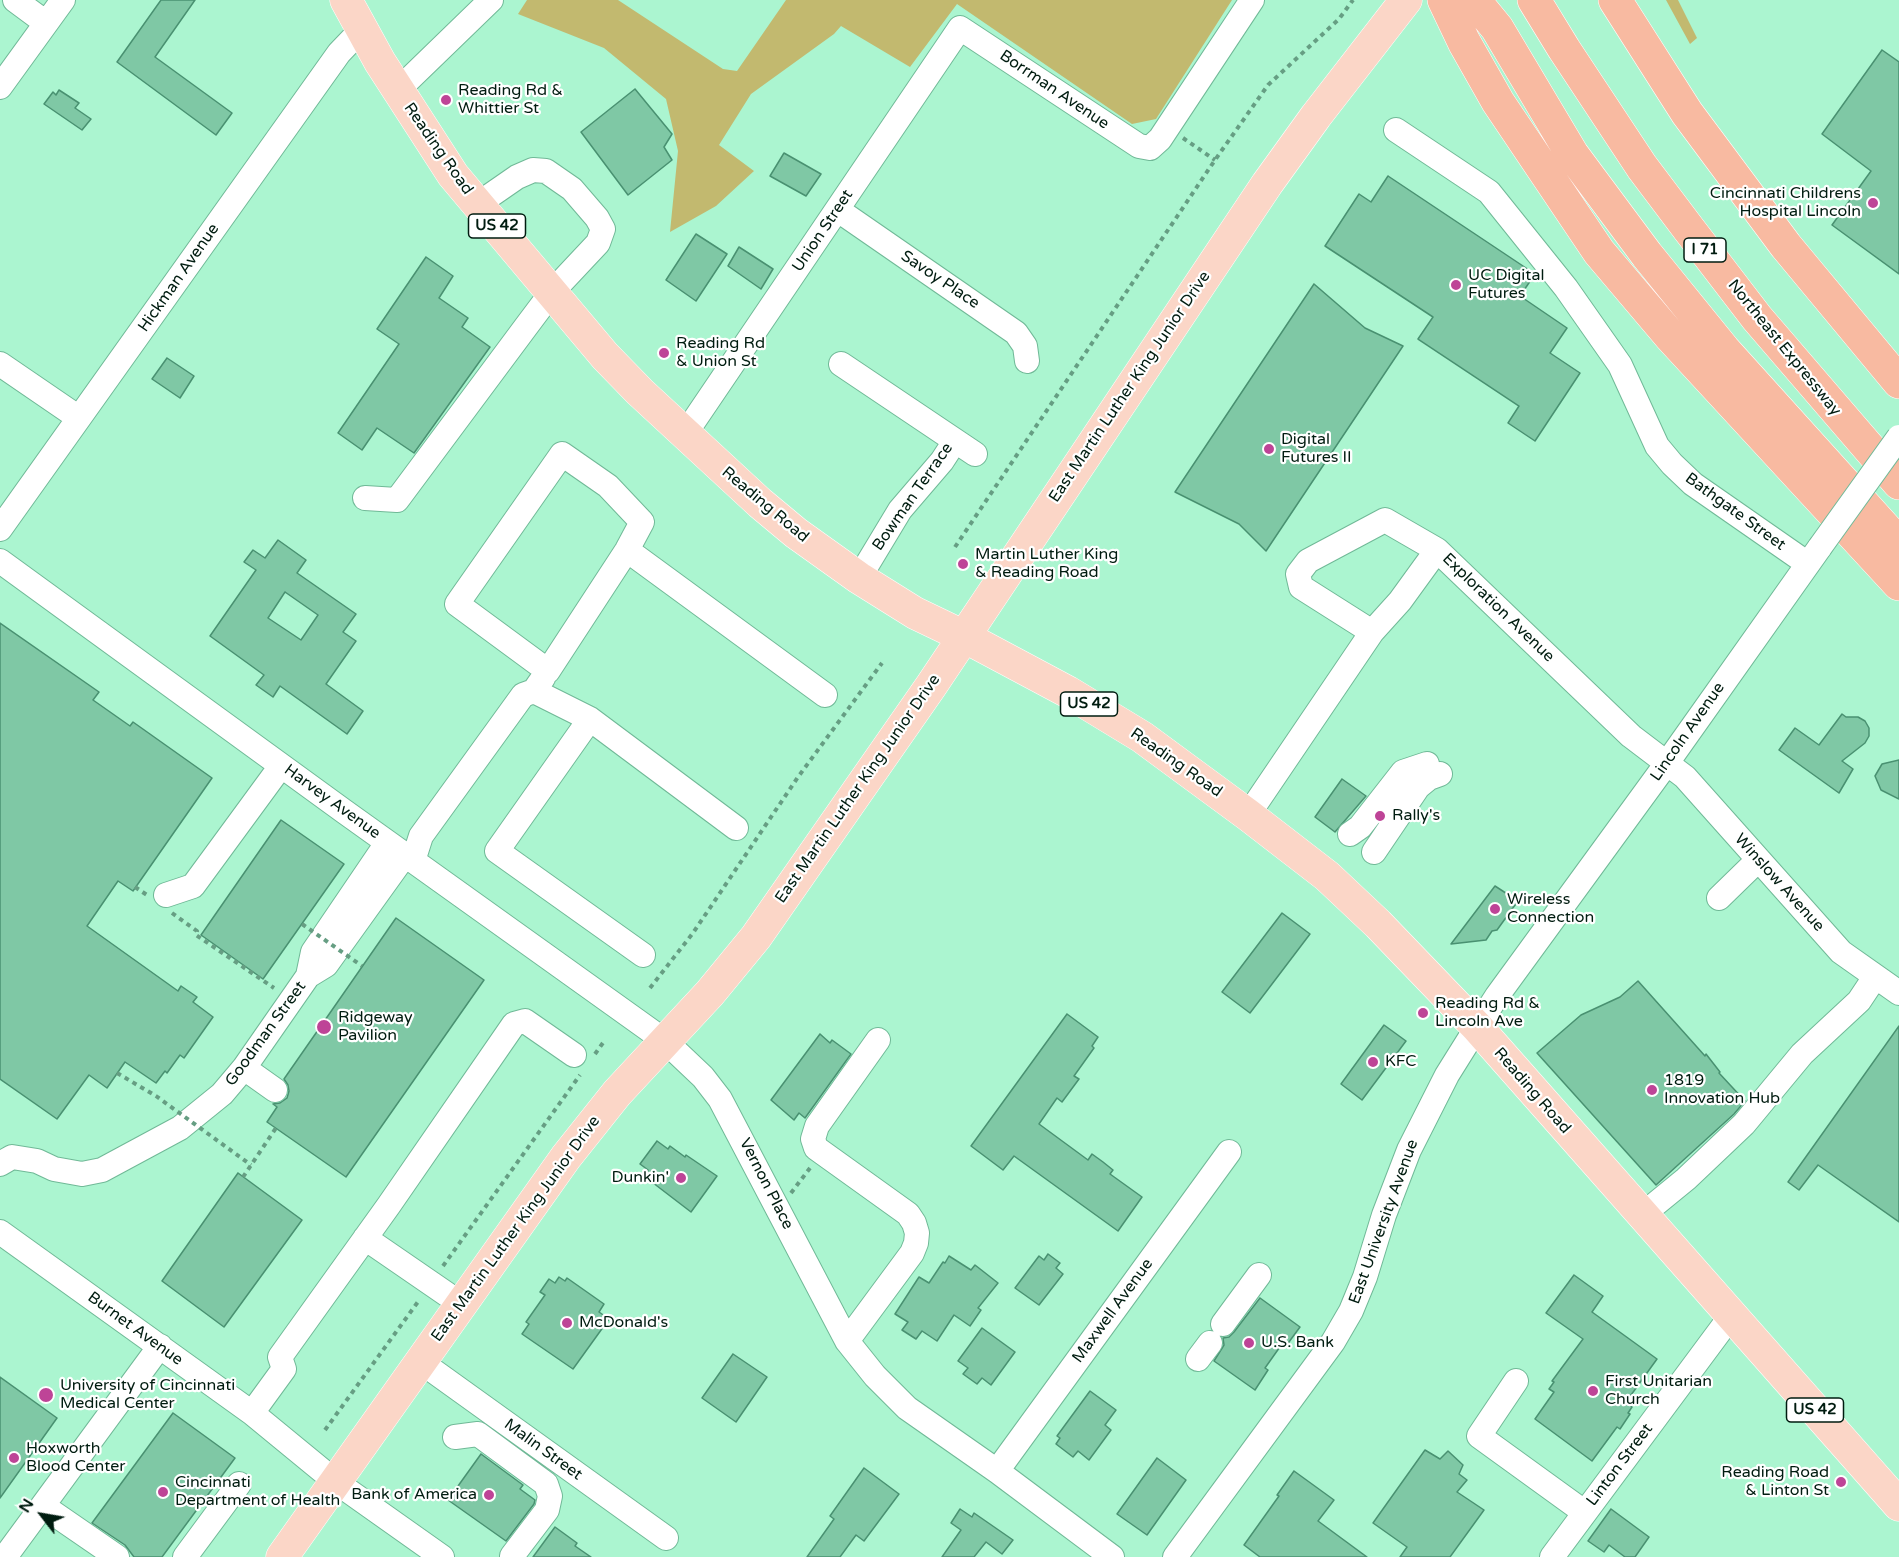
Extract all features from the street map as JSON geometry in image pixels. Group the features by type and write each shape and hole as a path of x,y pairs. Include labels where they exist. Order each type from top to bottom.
{"highway":[{"path":"1444,0 1464,42 1498,102 1599,252 1671,337 1899,584"},
{"path":"1474,0 1497,28 1572,154 1647,255 1724,351 1899,544"},
{"name":"Northeast Expressway","path":"1534,0 1564,50 1624,140 1682,220 1757,318 1899,483"},
{"path":"1615,0 1701,132 1786,246 1899,382"}],"main road":[{"name":"Reading Road","path":"346,0 397,91 453,176 605,356 685,434 796,533 859,578 915,613 1068,692 1142,737 1327,876 1378,924 1477,1027 1899,1505"},
{"name":"East Martin Luther King Junior Drive","path":"282,1557 531,1204 594,1120 710,993 756,937 925,696 1267,184 1403,3"}],"street":[{"path":"15,0 46,23"},
{"path":"0,87 63,0"},
{"path":"397,91 491,0"},
{"path":"1168,127 1252,0"},
{"name":"Hickman Avenue","path":"0,530 339,53 362,28"},
{"name":"Borrman Avenue","path":"960,28 1139,146 1150,148 1168,127"},
{"name":"Union Street","path":"685,434 960,28"},
{"name":"Bathgate Street","path":"1396,130 1489,192 1566,288 1620,365 1657,446 1672,464 1693,484 1814,555"},
{"path":"365,498 397,500 552,292 598,243 603,229 597,218 572,189 546,171 533,170 517,177 478,204"},
{"name":"Savoy Place","path":"838,210 1016,333 1025,346 1027,361"},
{"path":"0,364 79,418"},
{"name":"Bowman Terrace","path":"842,364 955,441 942,461 900,510 859,578"},
{"name":"Lincoln Avenue","path":"1477,1027 1899,437"},
{"path":"955,441 975,454"},
{"path":"548,671 457,604 562,454 608,486 642,522 627,550 548,671 534,691 590,719 735,828"},
{"path":"1372,632 1301,587 1298,574 1308,561 1385,520 1437,550"},
{"path":"627,550 825,695"},
{"name":"Exploration Avenue","path":"1248,815 1372,632 1400,601 1437,550 1631,736 1667,763"},
{"name":"Harvey Avenue","path":"0,561 665,1041"},
{"name":"Goodman Street","path":"0,1164 12,1157 37,1161 54,1168 82,1174 102,1170 180,1128 222,1094 244,1068 308,976 313,952 402,853 435,845 537,702 534,691"},
{"path":"590,719 497,851 643,955"},
{"name":"Winslow Avenue","path":"1667,763 1685,777 1841,952 1899,993"},
{"path":"163,902 194,886 281,766"},
{"path":"1350,834 1360,827 1403,772 1433,769 1429,778 1418,787 1374,852"},
{"path":"1719,898 1758,860"},
{"path":"1642,1215 1686,1179 1744,1124 1802,1054 1859,1001 1875,977"},
{"path":"252,1413 284,1369 280,1357 514,1024 525,1021 582,1062"},
{"name":"East University Avenue","path":"1175,1557 1333,1342 1351,1311 1409,1149 1442,1085 1477,1027"},
{"name":"Vernon Place","path":"665,1041 703,1077 724,1106 848,1341 875,1377 907,1408 997,1471 1112,1557"},
{"path":"848,1341 912,1253 917,1233 908,1214 816,1159 813,1139 816,1126 878,1041"},
{"path":"244,1068 275,1090"},
{"name":"Maxwell Avenue","path":"997,1471 1229,1152"},
{"name":"Burnet Avenue","path":"0,1232 252,1413 336,1482 442,1557"},
{"path":"365,1238 461,1304"},
{"path":"1210,1342 1259,1275"},
{"name":"Linton Street","path":"1558,1555 1584,1512 1731,1316"},
{"path":"5,1557 159,1346"},
{"name":"Malin Street","path":"421,1362 666,1538"},
{"path":"1516,1381 1479,1436 1584,1512"},
{"path":"455,1437 478,1434 546,1484 550,1497 547,1510 512,1556"},
{"path":"185,1557 239,1484"},
{"path":"43,1506 117,1557"}],"path":[{"path":"955,547 1215,160 1268,86 1339,18 1353,0"},
{"path":"1168,127 1215,160"},
{"path":"650,988 693,933 798,777 882,663"},
{"path":"135,887 163,902 196,931 196,935 274,988"},
{"path":"302,924 362,966"},
{"path":"325,1430 431,1283 582,1062 605,1040"},
{"path":"117,1073 156,1096 251,1165"},
{"path":"243,1177 276,1128"},
{"path":"791,1194 816,1159"}],"shaded area":[{"path":"527,0 618,0 723,69 737,71 786,0 1232,0 1156,119 1132,124 957,4 910,67 841,26 834,34 751,94 719,145 754,171 716,206 670,232 678,151 666,99 604,48 518,14"},
{"path":"1666,0 1678,0 1697,38 1690,44"}],"building":[{"path":"161,0 195,0 155,57 232,113 216,135 117,62"},
{"path":"1882,50 1899,62 1899,274 1832,225 1871,171 1822,134"},
{"path":"635,89 672,134 664,147 672,160 628,195 581,132"},
{"path":"59,90 79,103 75,108 91,119 82,130 44,104 53,92 56,95"},
{"path":"784,153 821,174 806,196 770,176"},
{"name":"UC Digital Futures","path":"1388,176 1535,274 1520,296 1567,328 1550,353 1580,373 1535,441 1508,423 1519,406 1418,339 1433,317 1325,246 1359,194 1371,202"},
{"path":"696,234 727,254 696,301 666,280"},
{"path":"739,247 773,269 761,289 728,266"},
{"path":"426,257 453,276 439,298 468,318 462,327 490,347 414,453 377,428 362,450 338,433 399,344 377,329"},
{"name":"Digital Futures II","path":"1314,284 1365,328 1403,346 1266,551 1239,524 1175,492"},
{"path":"167,358 194,376 180,398 152,379"},
{"path":"278,540 306,560 297,573 356,614 343,632 356,641 326,684 363,711 347,734 280,686 273,697 256,685 264,675 210,636 256,570 244,562 253,550 265,558","holes":["285,592 318,615 301,640 268,618"]},
{"path":"0,623 99,692 93,700 130,726 133,722 212,778 133,891 118,881 87,926 178,991 181,986 197,997 193,1002 213,1017 184,1058 180,1055 167,1073 165,1071 156,1083 125,1062 107,1088 89,1075 57,1119 0,1079"},
{"path":"1842,714 1865,721 1869,728 1869,736 1865,743 1842,761 1853,769 1839,793 1779,750 1795,728 1819,745"},
{"path":"1899,760 1899,799 1881,790 1875,776 1882,764"},
{"path":"1342,779 1366,796 1335,832 1315,817"},
{"path":"281,820 344,864 263,979 201,935"},
{"name":"Wireless Connection","path":"1495,886 1518,901 1497,930 1492,931 1486,940 1451,944"},
{"path":"1282,913 1310,934 1250,1013 1222,992"},
{"path":"396,918 484,980 346,1177 267,1122 277,1107 273,1104 280,1103 287,1098 289,1091 284,1079"},
{"name":"1819 Innovation Hub","path":"1638,981 1705,1056 1706,1054 1719,1073 1745,1101 1734,1114 1656,1185 1537,1053 1581,1015 1620,997"},
{"path":"1067,1014 1098,1037 1092,1046 1094,1048 1074,1076 1079,1079 1062,1102 1057,1098 1039,1124 1088,1160 1092,1154 1113,1170 1110,1174 1142,1197 1118,1231 1014,1156 1003,1170 971,1146"},
{"name":"KFC","path":"1384,1025 1406,1041 1362,1100 1341,1084"},
{"path":"1899,1026 1899,1222 1818,1165 1799,1190 1788,1182"},
{"path":"820,1034 830,1043 832,1040 851,1054 805,1118 799,1113 794,1120 771,1100"},
{"name":"Dunkin'","path":"657,1141 668,1149 670,1146 685,1157 686,1155 717,1176 691,1212 644,1176 648,1170 640,1164"},
{"path":"238,1173 302,1220 224,1327 162,1281"},
{"path":"1048,1254 1060,1263 1056,1268 1063,1274 1039,1305 1015,1288 1039,1256 1044,1260"},
{"path":"949,1256 971,1270 975,1265 998,1283 978,1308 981,1310 970,1326 954,1315 937,1341 922,1331 916,1339 902,1330 908,1322 895,1314 919,1277 929,1283"},
{"name":"First Unitarian Church","path":"1574,1275 1603,1296 1592,1312 1657,1359 1626,1402 1632,1407 1628,1413 1630,1414 1620,1429 1617,1427 1592,1461 1535,1419 1554,1392 1549,1389 1554,1382 1552,1381 1583,1339 1546,1313"},
{"name":"McDonald's","path":"559,1277 565,1281 567,1278 604,1304 599,1312 609,1319 573,1369 522,1334 529,1324 526,1322 545,1295 540,1292 549,1279 555,1283"},
{"name":"U.S. Bank","path":"1260,1298 1300,1327 1286,1346 1282,1344 1265,1368 1268,1370 1255,1390 1214,1361 1224,1345 1223,1338 1229,1337 1234,1332"},
{"path":"982,1328 1015,1352 991,1385 982,1378 977,1384 963,1374 968,1368 958,1361"},
{"path":"733,1354 767,1377 736,1422 702,1398"},
{"name":"Hoxworth Blood Center","path":"0,1377 57,1418 0,1498"},
{"path":"1090,1391 1116,1410 1105,1425 1111,1430 1089,1460 1078,1451 1073,1457 1056,1444 1060,1438 1057,1436"},
{"name":"Cincinnati Department of Health","path":"173,1413 235,1458 162,1557 134,1557 125,1545 92,1523"},
{"path":"1425,1450 1440,1459 1448,1451 1463,1465 1459,1474 1467,1480 1457,1492 1484,1510 1450,1557 1400,1557 1407,1547 1373,1523"},
{"name":"Bank of America","path":"481,1454 523,1485 520,1489 535,1500 506,1541 448,1500"},
{"path":"1157,1458 1186,1480 1147,1535 1117,1514"},
{"path":"864,1468 899,1494 864,1541 856,1535 840,1557 807,1557 834,1519 830,1516"},
{"path":"1294,1471 1334,1500 1318,1521 1367,1557 1260,1557 1244,1545"},
{"path":"960,1509 972,1517 974,1513 1013,1540 1002,1554 986,1542 974,1557 942,1557 961,1530 951,1523"},
{"path":"1611,1509 1649,1537 1635,1557 1625,1557 1609,1545 1604,1552 1588,1541"},
{"path":"555,1527 577,1543 575,1546 591,1557 533,1557"}],"place":[{"name":"Reading Rd & Whittier St","path":"446,100"},
{"name":"Cincinnati Childrens Hospital Lincoln","path":"1873,203"},
{"name":"UC Digital Futures","path":"1456,285"},
{"name":"Reading Rd & Union St","path":"664,353"},
{"name":"Digital Futures II","path":"1269,449"},
{"name":"Martin Luther King & Reading Road","path":"963,564"},
{"name":"Rally's","path":"1380,816"},
{"name":"Wireless Connection","path":"1495,909"},
{"name":"Reading Rd & Lincoln Ave","path":"1423,1013"},
{"name":"Ridgeway Pavilion","path":"324,1027"},
{"name":"KFC","path":"1373,1062"},
{"name":"1819 Innovation Hub","path":"1652,1090"},
{"name":"Dunkin'","path":"681,1178"},
{"name":"McDonald's","path":"567,1323"},
{"name":"U.S. Bank","path":"1249,1343"},
{"name":"First Unitarian Church","path":"1593,1391"},
{"name":"University of Cincinnati Medical Center","path":"46,1395"},
{"name":"Hoxworth Blood Center","path":"14,1458"},
{"name":"Reading Road & Linton St","path":"1841,1482"},
{"name":"Cincinnati Department of Health","path":"163,1492"},
{"name":"Bank of America","path":"489,1495"}]}
